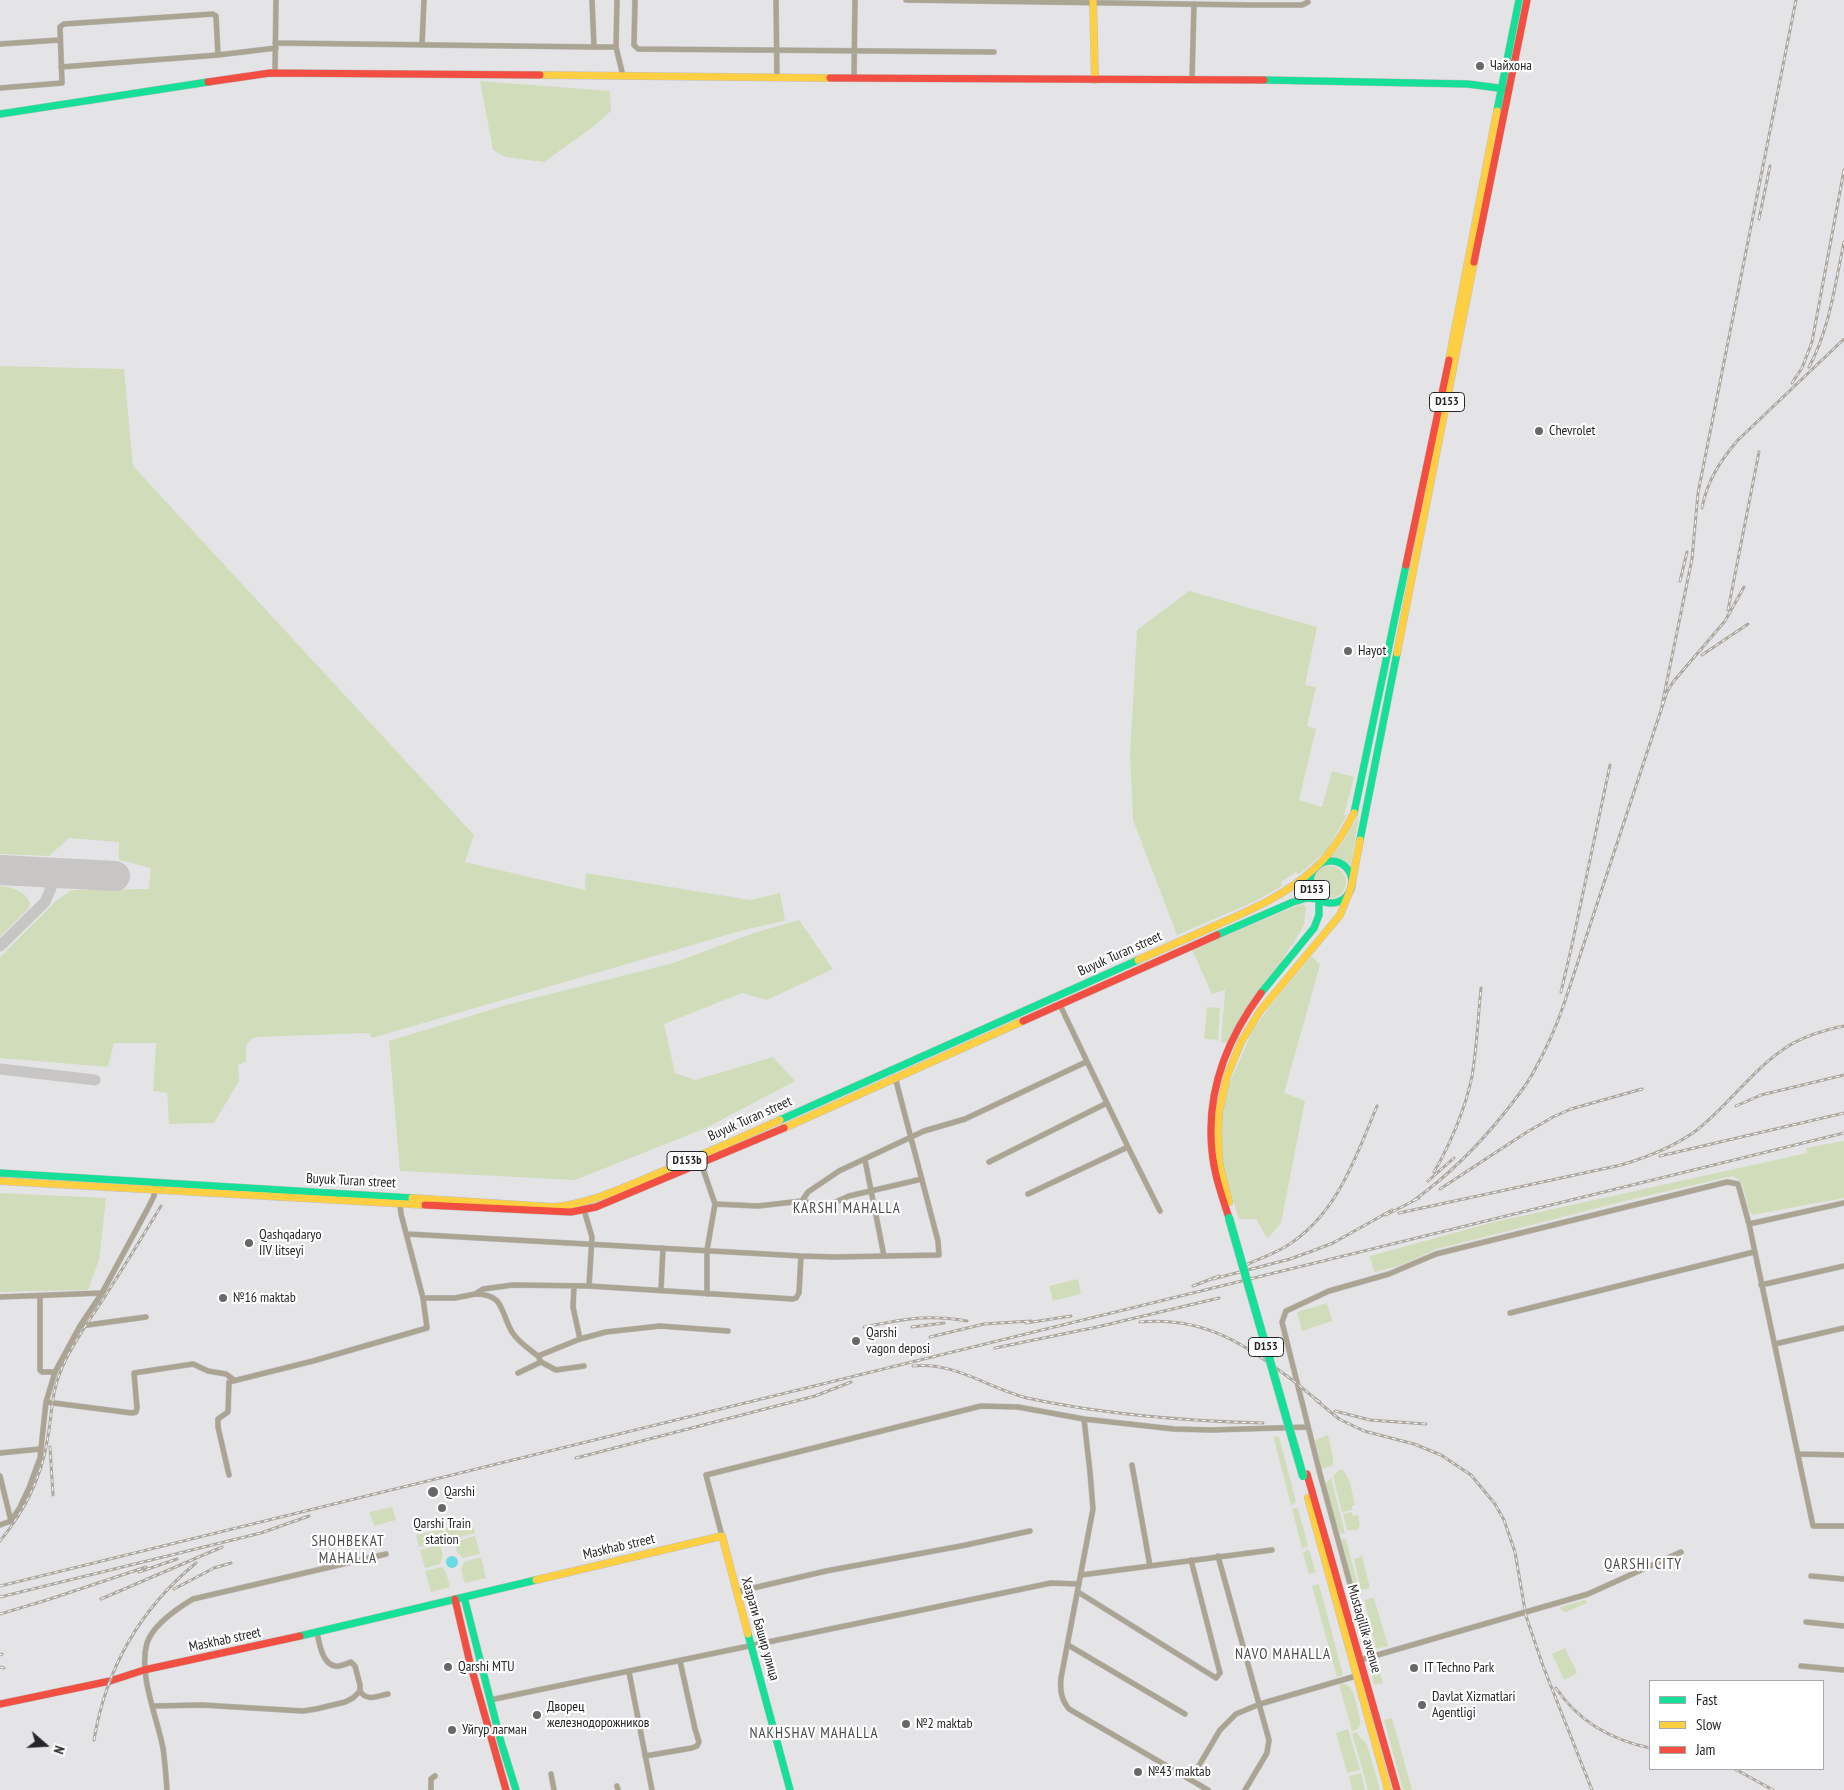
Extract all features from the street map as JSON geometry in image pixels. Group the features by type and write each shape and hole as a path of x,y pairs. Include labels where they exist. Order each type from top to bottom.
{"main road":[{"name":"D153","path":"1231,1218 1221,1171 1217,1130 1222,1093 1232,1063 1250,1026 1265,1004 1340,915 1351,888 1506,89 1519,0"},
{"name":"D153","path":"1316,868 1328,861 1342,864 1351,874 1351,888 1344,898 1332,903 1319,899 1310,884 1311,878 1316,868 1336,846 1347,830 1356,810 1361,790 1457,320 1527,0"},
{"path":"1093,1 1095,80"},
{"path":"0,114 275,73 777,78 1192,79 1468,84 1506,89"},
{"name":"Buyuk Turan street","path":"0,1180 155,1185 566,1206 603,1196 695,1158 1257,907 1292,888 1316,868"},
{"name":"Buyuk Turan street","path":"0,1174 557,1213 584,1210 819,1113 897,1076 1293,902 1307,898 1319,899"},
{"name":"D153","path":"1231,1218 1214,1169 1212,1152 1212,1122 1220,1074 1228,1049 1244,1018 1314,928 1319,915 1319,899"},
{"path":"896,1068 897,1076"},
{"name":"Mustaqillik avenue","path":"1231,1218 1339,1598 1356,1676 1388,1790"},
{"name":"Хазрати Башир улица","path":"722,1536 789,1790"},
{"name":"Maskhab street","path":"0,1704 110,1681 144,1670 317,1632 722,1536"},
{"path":"464,1597 490,1700 516,1790"},
{"name":"Mustaqillik avenue","path":"1339,1598 1360,1660 1397,1790"},
{"path":"455,1600 506,1790"}],"street":[{"path":"275,73 276,0"},
{"path":"422,45 424,0"},
{"path":"592,0 594,47"},
{"path":"617,0 616,47 623,76"},
{"path":"635,0 634,45 638,49 994,52"},
{"path":"776,0 777,78"},
{"path":"854,78 855,0"},
{"path":"906,0 1093,1 1194,4 1302,4 1308,2"},
{"path":"1192,79 1194,4"},
{"path":"0,88 62,83 59,40 60,27 64,24 213,14 216,16 218,55"},
{"path":"0,44 59,40"},
{"path":"61,67 218,55 276,46 616,47"},
{"path":"1060,1005 1086,1062 1160,1211"},
{"path":"802,1201 808,1192 839,1170 865,1160 924,1131 965,1119 1086,1062"},
{"path":"407,1234 801,1256 939,1255 938,1241 897,1076"},
{"path":"988,1162 1107,1103"},
{"path":"1028,1194 1128,1147"},
{"path":"865,1160 884,1256"},
{"path":"701,1163 715,1204 707,1250 707,1294"},
{"path":"715,1204 758,1206 802,1201 821,1206 829,1205 849,1196 922,1179"},
{"path":"1370,1657 1308,1427 1282,1322 1286,1310 1329,1291 1389,1274 1436,1254 1727,1182 1738,1184 1749,1224 1813,1526 1844,1526"},
{"path":"0,1525 11,1521 19,1509 40,1458 46,1402 55,1372 80,1326 102,1293 152,1200 155,1185"},
{"path":"229,1475 218,1428 218,1419 228,1412 229,1382 313,1361 427,1328 423,1298 401,1214 400,1203"},
{"path":"1749,1224 1844,1203"},
{"path":"584,1210 592,1237 589,1286"},
{"path":"661,1290 663,1248"},
{"path":"1510,1313 1754,1252"},
{"path":"475,1294 483,1289 513,1285 589,1286 796,1298 799,1293 801,1256"},
{"path":"1761,1285 1844,1266"},
{"path":"574,1286 573,1307 580,1339"},
{"path":"0,1297 102,1293"},
{"path":"423,1298 455,1298 486,1294 497,1299 519,1341 538,1356 541,1362 556,1370 584,1366"},
{"path":"40,1296 40,1370 42,1372 55,1372"},
{"path":"80,1326 146,1317"},
{"path":"538,1356 580,1339 606,1332 660,1326 728,1331"},
{"path":"1775,1344 1844,1328"},
{"path":"518,1372 541,1362"},
{"path":"46,1402 132,1413 136,1412 137,1408 134,1373 194,1364 208,1371 226,1374 234,1380"},
{"name":"Хазрати Башир улица","path":"722,1536 706,1475 981,1406 1023,1408 1084,1419"},
{"path":"1208,1790 1069,1709 1060,1692 1061,1678 1093,1509 1084,1419 1174,1430 1308,1427"},
{"path":"0,1453 40,1449"},
{"path":"1798,1454 1844,1455"},
{"path":"1132,1465 1150,1566"},
{"path":"0,1476 11,1521"},
{"path":"736,1592 826,1571 958,1547 1030,1530"},
{"path":"1081,1575 1272,1550"},
{"path":"1360,1660 1588,1594 1680,1552"},
{"path":"166,1790 163,1749 144,1670 148,1642 172,1612 193,1599 386,1554"},
{"path":"1218,1556 1270,1740 1267,1753 1245,1790"},
{"path":"1078,1592 1216,1678 1220,1673 1191,1560"},
{"path":"1812,1576 1844,1580"},
{"path":"490,1700 1051,1583 1079,1584"},
{"path":"1806,1622 1844,1626"},
{"path":"317,1632 321,1653 332,1665 336,1666 351,1662 355,1666 360,1691 363,1696 367,1698 388,1694"},
{"path":"1068,1645 1185,1714"},
{"path":"645,1756 692,1748 699,1742 694,1729 680,1661"},
{"path":"1801,1666 1844,1670"},
{"path":"630,1672 652,1790"},
{"path":"1190,1779 1220,1730 1236,1714 1260,1704 1356,1676"},
{"path":"154,1706 202,1705 303,1711 345,1702 353,1698 360,1691"},
{"path":"551,1774 554,1790"},
{"path":"431,1790 431,1779 435,1776"}],"green space":[{"path":"480,81 610,91 611,111 594,126 544,162 505,157 493,150"},
{"path":"0,366 124,369 133,466 474,835 465,862 585,890 586,873 750,900 780,893 785,921 744,930 372,1038 369,1033 258,1037 251,1039 246,1046 246,1061 238,1065 239,1081 214,1123 169,1124 167,1093 153,1091 156,1043 114,1043 108,1067 0,1058 0,957 57,900 70,891 149,889 151,868 119,860 119,842 69,838 49,856 0,854"},
{"path":"1189,591 1317,627 1305,685 1316,687 1307,726 1316,729 1299,800 1322,807 1332,771 1354,777 1344,815 1347,815 1328,849 1298,875 1296,872 1281,882 1282,886 1256,901 1177,935 1133,820 1130,755 1137,630"},
{"path":"1359,815 1351,865 1343,860 1331,857 1341,845"},
{"path":"1330,866 1336,867 1341,871 1345,876 1345,888 1341,893 1336,897 1330,898 1324,897 1319,893 1315,888 1314,882 1315,876 1319,871 1324,867"},
{"path":"0,886 18,890 25,895 30,903 29,908 0,937"},
{"path":"1301,904 1306,906 1304,925 1292,946 1243,1012 1228,1042 1221,1043 1225,990 1212,994 1192,950"},
{"path":"799,920 833,969 767,1000 742,993 664,1024 675,1073 695,1080 773,1057 795,1081 706,1128 575,1180 400,1171 389,1041 506,1005 673,963 754,933"},
{"path":"1312,956 1320,965 1284,1093 1305,1101 1281,1223 1267,1238 1256,1219 1239,1219 1222,1163 1220,1127 1225,1093 1252,1032 1270,1006"},
{"path":"1207,1007 1220,1008 1218,1040 1204,1039"},
{"path":"1844,1141 1844,1198 1752,1215 1749,1211 1742,1183 1733,1176 1629,1200 1437,1249 1399,1266 1374,1272 1370,1256 1490,1223 1807,1153 1806,1148"},
{"path":"0,1193 106,1198 99,1260 88,1290 0,1292"},
{"path":"1078,1279 1081,1294 1053,1301 1049,1286"},
{"path":"1327,1303 1332,1321 1302,1331 1297,1312"},
{"path":"1328,1435 1333,1466 1321,1469 1315,1440"},
{"path":"1273,1436 1279,1437 1296,1501 1291,1505"},
{"path":"1341,1469 1349,1481 1355,1505 1352,1506 1352,1510 1342,1512 1333,1476"},
{"path":"1331,1478 1345,1533 1340,1534 1325,1488 1325,1484"},
{"path":"392,1507 396,1520 374,1526 369,1512"},
{"path":"1292,1509 1298,1509 1308,1546 1302,1548"},
{"path":"1352,1512 1353,1516 1358,1515 1360,1526 1357,1530 1347,1530 1343,1514"},
{"path":"472,1521 475,1533 448,1540 445,1528"},
{"path":"443,1529 445,1540 419,1547 416,1535"},
{"path":"475,1536 480,1554 463,1558 457,1552 455,1542"},
{"path":"1342,1539 1346,1539 1360,1593 1356,1596 1341,1542"},
{"path":"440,1545 443,1556 440,1564 425,1568 420,1550"},
{"path":"1309,1550 1316,1572 1309,1574 1303,1553"},
{"path":"1362,1556 1370,1588 1361,1590 1354,1559"},
{"path":"481,1557 486,1578 465,1583 461,1570 464,1562"},
{"path":"442,1567 446,1572 450,1587 431,1592 425,1571"},
{"path":"1319,1584 1343,1675 1337,1677 1312,1586"},
{"path":"1374,1598 1388,1646 1376,1649 1365,1603 1365,1600"},
{"path":"1585,1600 1587,1603 1566,1612 1561,1610 1560,1607"},
{"path":"1361,1601 1374,1649 1370,1650 1357,1603"},
{"path":"1565,1648 1577,1673 1564,1680 1552,1654"},
{"path":"1377,1661 1383,1683 1374,1685 1369,1663"},
{"path":"1342,1683 1352,1690 1359,1714 1360,1726 1352,1731 1339,1684"},
{"path":"1392,1718 1412,1790 1403,1790 1384,1720"},
{"path":"1348,1729 1360,1770 1347,1773 1336,1733"},
{"path":"1357,1732 1367,1744 1380,1790 1368,1790 1352,1733"},
{"path":"1361,1773 1365,1790 1352,1790 1349,1776"}],"water":[{"path":"454,1556 457,1557 457,1567 450,1568 447,1567 446,1560 447,1557"}],"taxiway":[{"path":"0,946 45,902 51,888 44,878 33,871"},
{"path":"0,1069 95,1080"}],"runway":[{"path":"0,870 115,876"}],"railway":[{"path":"1662,705 1692,559 1698,493 1796,0"},
{"path":"1759,219 1770,166"},
{"path":"1792,383 1802,368 1812,342 1844,170"},
{"path":"1809,367 1827,321 1844,242"},
{"path":"1702,508 1707,489 1715,472 1738,440 1844,339"},
{"path":"1728,610 1759,452"},
{"path":"1680,581 1687,552"},
{"path":"1413,1201 1451,1171 1485,1136 1521,1091 1539,1062 1562,1010 1667,692 1673,682 1725,621 1744,587"},
{"path":"1702,655 1748,624"},
{"path":"1561,992 1610,765"},
{"path":"1434,1172 1457,1126 1466,1100 1475,1054 1481,988"},
{"path":"1399,1213 1621,1165 1641,1159 1679,1142 1697,1130 1765,1064 1790,1045 1816,1033 1844,1026"},
{"path":"1736,1106 1761,1095 1844,1075"},
{"path":"1440,1189 1553,1117 1571,1109 1642,1089"},
{"path":"1246,1265 1285,1247 1303,1234 1318,1219 1331,1202 1352,1165 1377,1106"},
{"path":"1660,1156 1844,1113"},
{"path":"0,1586 1844,1133"},
{"path":"1428,1181 1454,1158"},
{"path":"1386,1215 1419,1198"},
{"path":"0,1541 16,1519 36,1482 47,1442 58,1377 67,1358 161,1206"},
{"path":"1213,1279 1290,1259 1333,1243 1392,1210"},
{"path":"1193,1286 1219,1276"},
{"path":"995,1348 1097,1327 1219,1298"},
{"path":"1026,1323 1071,1316"},
{"path":"864,1327 915,1318 967,1321"},
{"path":"930,1337 984,1324 1031,1321"},
{"path":"1140,1322 1163,1321 1185,1324 1224,1336 1259,1356 1320,1402"},
{"path":"912,1327 944,1323"},
{"path":"913,1366 944,1368 1017,1395 1061,1405 1147,1416 1263,1423"},
{"path":"576,1458 815,1396 851,1382"},
{"path":"1315,1399 1339,1419 1364,1431 1414,1444 1441,1455 1471,1475 1495,1504 1504,1520 1515,1552 1526,1616 1543,1666 1592,1790"},
{"path":"1335,1411 1370,1420 1426,1424"},
{"path":"50,1447 53,1495"},
{"path":"0,1597 261,1533 309,1516"},
{"path":"101,1599 222,1547"},
{"path":"139,1572 177,1559"},
{"path":"94,1740 99,1714 107,1689 128,1642 158,1600 196,1563"},
{"path":"174,1589 214,1568 231,1563"},
{"path":"0,1614 146,1567"},
{"path":"0,1667 4,1668"},
{"path":"1556,1688 1575,1710 1597,1727 1622,1740 1649,1748"},
{"path":"1737,1770 1773,1790"}],"traffic: fast":[{"path":"1497,111 1519,0"},
{"path":"1264,80 1468,84 1506,89"},
{"path":"0,114 208,82"},
{"path":"1354,813 1406,565"},
{"path":"1360,840 1397,653"},
{"path":"1331,861 1346,867 1352,882 1346,897 1331,903 1316,897 1310,882 1316,867 1331,861"},
{"path":"1217,935 1293,902 1307,898 1319,899 1319,915 1314,928 1261,993"},
{"path":"780,1120 1138,960"},
{"path":"0,1173 412,1198"},
{"path":"1229,1218 1303,1476"},
{"path":"300,1636 536,1580"},
{"path":"464,1597 501,1742 516,1790"},
{"path":"748,1634 790,1790"}],"traffic: slow":[{"path":"1093,0 1095,80"},
{"path":"540,75 830,78"},
{"path":"1449,360 1497,111"},
{"path":"1397,653 1474,262"},
{"path":"1138,960 1244,913 1293,886 1314,869 1332,850 1354,813"},
{"path":"1229,1202 1219,1162 1218,1130 1219,1112 1227,1076 1241,1042 1260,1011 1340,915 1351,888 1360,840"},
{"path":"784,1128 1023,1021"},
{"path":"412,1198 554,1207 579,1203 626,1187 780,1120"},
{"path":"0,1181 425,1205"},
{"path":"1308,1498 1388,1790"},
{"path":"536,1580 722,1536 748,1634"}],"traffic: jam":[{"path":"1474,262 1527,0"},
{"path":"208,82 270,73 540,75"},
{"path":"830,78 1264,80"},
{"path":"1406,565 1449,360"},
{"path":"1023,1021 1217,935"},
{"path":"1229,1218 1213,1160 1212,1108 1216,1088 1229,1048 1238,1029 1261,993"},
{"path":"425,1205 571,1212 596,1207 784,1128"},
{"path":"1307,1474 1397,1790"},
{"path":"455,1599 470,1663 506,1790"},
{"path":"0,1704 110,1681 144,1670 300,1636"}],"place":[{"name":"Чайхона","path":"1480,66"},
{"name":"Chevrolet","path":"1539,431"},
{"name":"Hayot","path":"1348,651"},
{"name":"Qashqadaryo IIV litseyi","path":"249,1243"},
{"name":"№16 maktab","path":"223,1298"},
{"name":"Qarshi vagon deposi","path":"856,1341"},
{"name":"Qarshi","path":"433,1492"},
{"name":"Qarshi Train station","path":"442,1508"},
{"name":"Qarshi MTU","path":"448,1667"},
{"name":"IT Techno Park","path":"1414,1668"},
{"name":"Davlat Xizmatlari Agentligi","path":"1422,1705"},
{"name":"Дворец железнодорожников","path":"537,1715"},
{"name":"№2 maktab","path":"906,1724"},
{"name":"Уйгур лагман","path":"452,1730"},
{"name":"№43 maktab","path":"1138,1772"}],"district":[{"name":"KARSHI MAHALLA","path":"847,1209"},
{"name":"SHOHBEKAT MAHALLA","path":"348,1550"},
{"name":"QARSHI CITY","path":"1643,1565"},
{"name":"NAVO MAHALLA","path":"1283,1655"},
{"name":"NAKHSHAV MAHALLA","path":"814,1734"}]}
